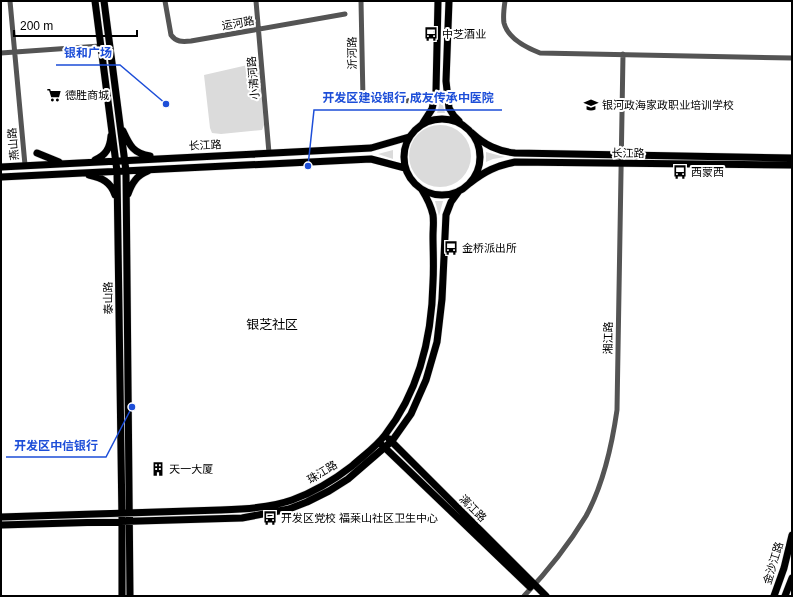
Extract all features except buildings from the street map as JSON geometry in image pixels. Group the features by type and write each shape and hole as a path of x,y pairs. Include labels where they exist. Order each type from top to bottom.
{"main road":[{"name":"泰山路","path":"95,1 117,171 122,596"},
{"name":"泰山路","path":"104,1 126,171 130,596"},
{"path":"438,1 436,91 432,109 423,123 409,136 403,155 405,168 411,180 422,190 438,195 452,194 470,183 478,168 480,155 476,140 472,133 460,123 449,108 446,81 449,1"},
{"path":"423,123 441,118 460,123"},
{"path":"120,125 133,150 143,155 164,158"},
{"path":"90,162 101,157 107,152 111,139 112,126"},
{"name":"长江路","path":"472,133 482,142 496,150 505,152 792,158"},
{"name":"长江路","path":"1,167 371,148 409,136"},
{"path":"38,153 56,162 63,163"},
{"name":"长江路","path":"1,177 371,159 405,168"},
{"name":"长江路","path":"470,183 489,169 515,162 792,165"},
{"path":"126,200 131,185 135,180 141,174 153,170"},
{"path":"81,173 100,178 107,182 112,188 117,200"},
{"name":"珠江路","path":"1,516 122,517 130,512 220,510 270,505 291,500 322,486 339,476 382,444 385,435 404,407 417,375 428,339 431,321 433,280 433,216 430,204 422,190"},
{"path":"1,525 122,517 130,520 242,518 289,509 329,491 348,479 382,444 392,441 411,414 426,380 437,342 442,299 446,215 451,202 459,191"},
{"name":"漓江路","path":"385,435 533,586 539,596"},
{"name":"漓江路","path":"382,444 533,586 546,596"},
{"name":"金沙江路","path":"774,596 784,568 792,535"},
{"name":"金沙江路","path":"785,596 792,578"}],"street":[{"name":"燕山路","path":"10,1 16,52 25,166"},
{"name":"运河路","path":"165,1 171,35 174,39 181,42 344,14"},
{"name":"小清河路","path":"256,1 269,153"},
{"name":"沂河路","path":"361,1 363,99 416,101"},
{"path":"504,1 504,24 512,36 524,47 540,52 792,58"},
{"path":"1,53 100,46"},
{"name":"湘江路","path":"524,596 561,553 586,515 605,471 613,438 617,410 623,54"}],"shaded area":[{"path":"252,64 259,65 264,125 262,130 221,134 212,133 210,128 204,75"},
{"path":"441,98 445,113 437,113"},
{"path":"434,125 446,125 462,134 469,144 471,156 469,168 462,178 446,187 434,187 423,182 414,173 409,162 409,150 414,139 423,130"},
{"path":"393,150 393,159 378,154"},
{"path":"486,152 505,157 486,162"},
{"path":"435,201 443,201 439,216"}],"place":[{"name":"中芝酒业","path":"431,34"},
{"name":"德胜商城","path":"54,95"},
{"name":"银和广场","path":"166,104"},
{"name":"银河政海家政职业培训学校","path":"591,105"},
{"name":"开发区建设银行 成友传承中医院","path":"308,166"},
{"name":"西蒙西","path":"680,172"},
{"name":"金桥派出所","path":"451,248"},
{"name":"开发区中信银行","path":"132,407"},
{"name":"天一大厦","path":"158,469"},
{"name":"开发区党校 福莱山社区卫生中心","path":"270,518"}],"district":[{"name":"银芝社区","path":"272,324"}]}
